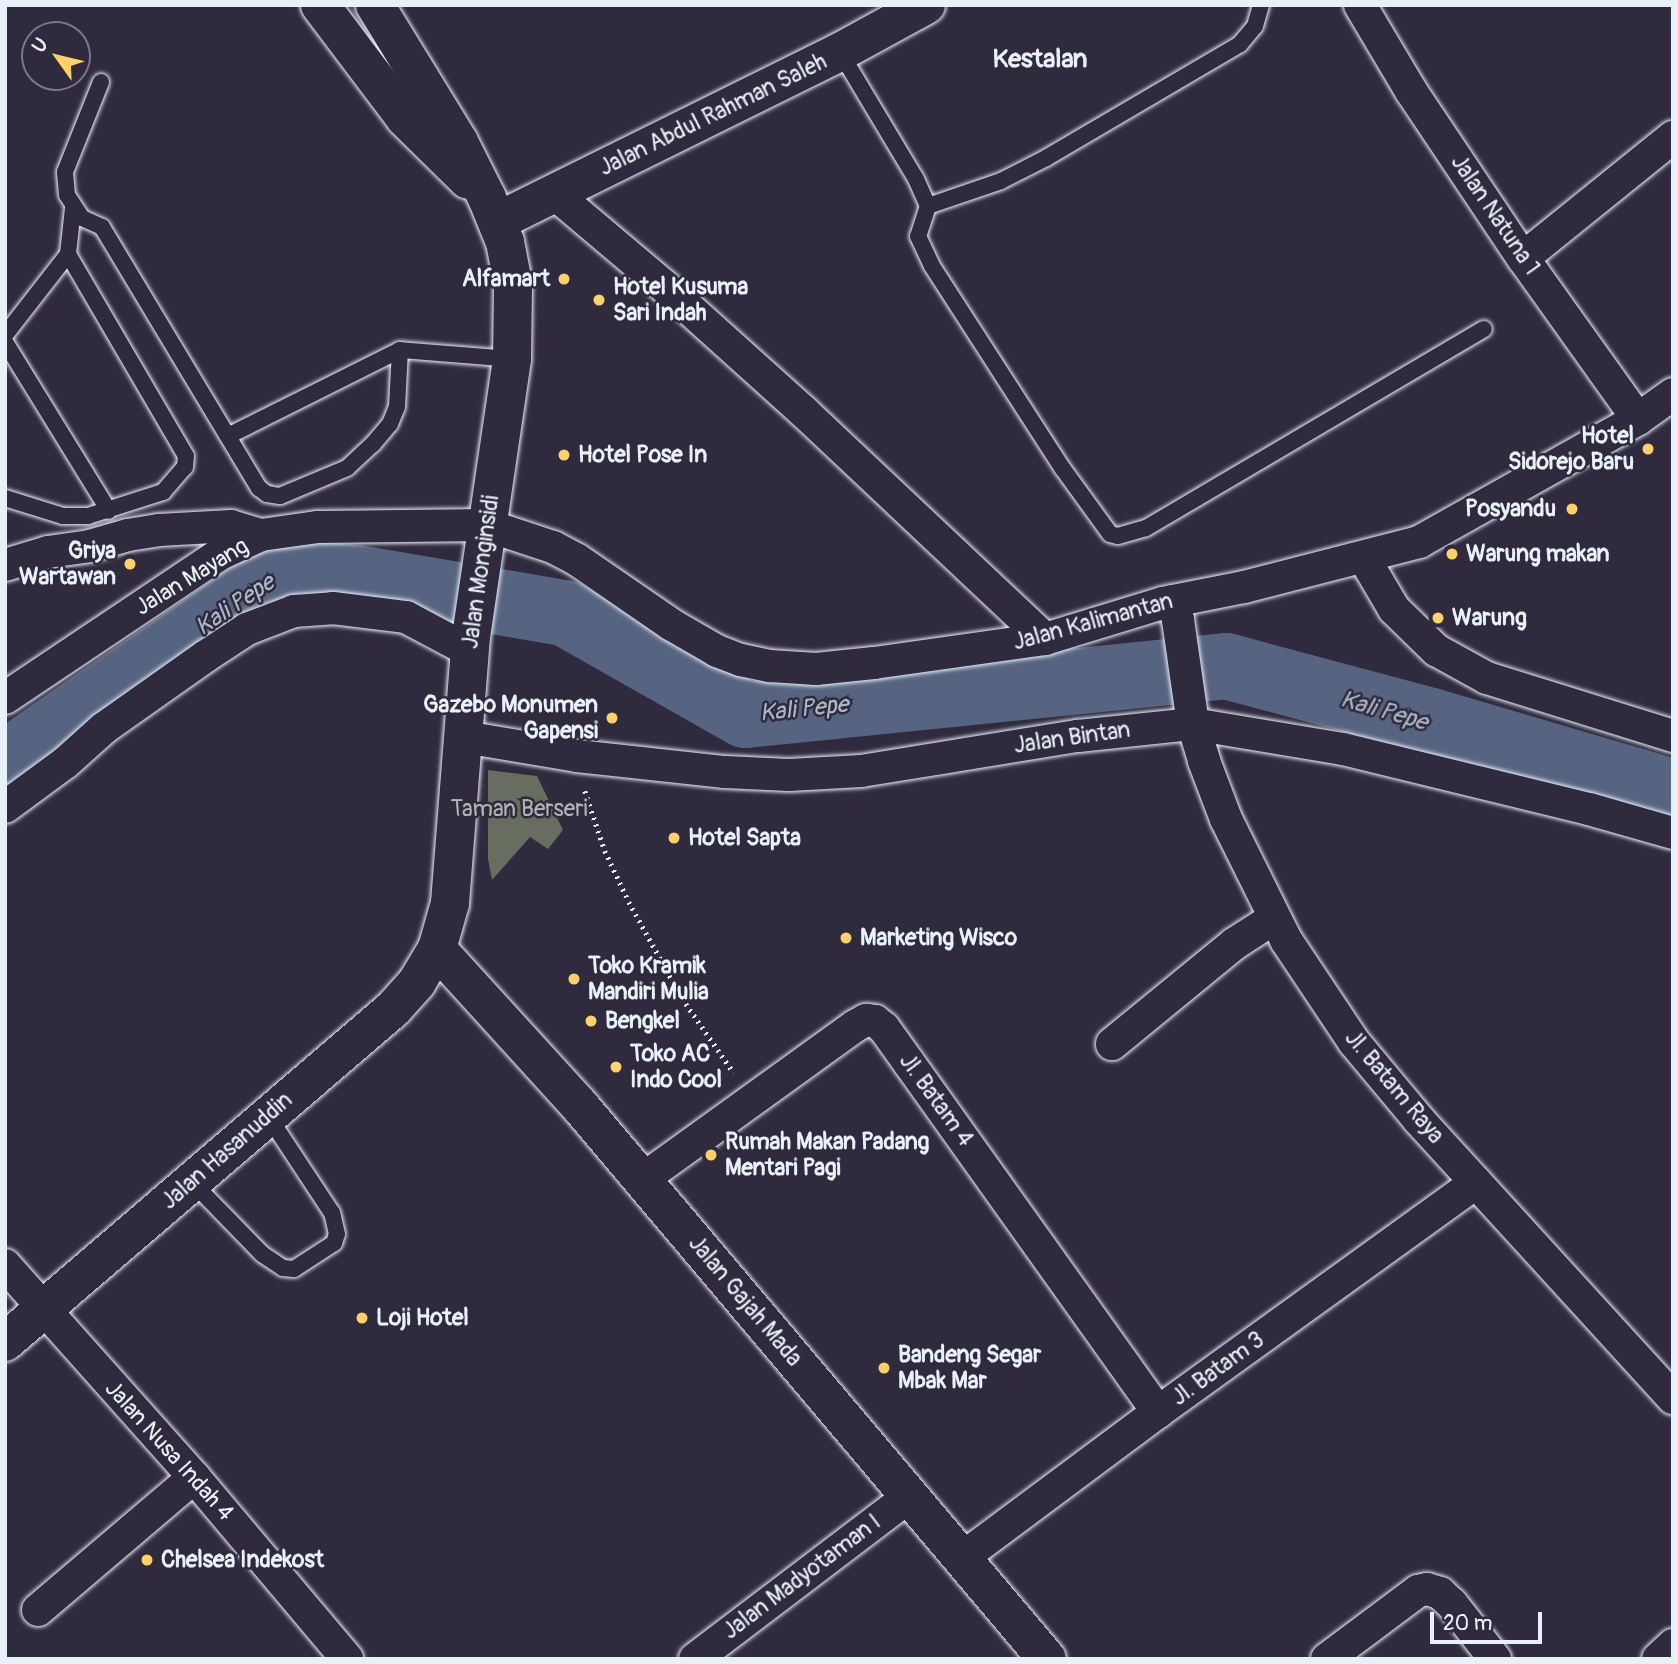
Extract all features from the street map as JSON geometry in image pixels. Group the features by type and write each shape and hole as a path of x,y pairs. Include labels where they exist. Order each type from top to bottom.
{"main road":[{"path":"320,5 405,118 493,210"},
{"name":"Jalan Monginsidi","path":"375,5 459,142 493,210 513,283 512,359 470,644 450,903 437,949"},
{"name":"Jalan Abdul Rahman Saleh","path":"493,210 554,193 840,52 926,5"},
{"name":"Jalan Hasanuddin","path":"5,1342 393,1009 417,982 437,949"},
{"name":"Jalan Gajah Mada","path":"437,949 643,1179 1047,1659"}],"street":[{"name":"Jalan Natuna 1","path":"1360,5 1411,91 1523,258 1638,419"},
{"path":"1523,258 1673,137"},
{"path":"554,193 664,286 794,403 1045,639"},
{"name":"Jalan Kalimantan","path":"485,535 554,547 576,559 672,625 717,651 741,660 816,669 936,657 1045,639 1175,611 1419,542 1638,419 1673,394"},
{"path":"5,565 48,552 90,546 159,530 231,526 261,535"},
{"name":"Jalan Mayang","path":"5,698 165,589 222,553 261,535 318,527 485,535"},
{"path":"1364,558 1394,609 1436,650 1487,678 1673,736"},
{"path":"5,807 65,763 104,728 206,656 247,629 294,611 333,608 406,618 470,644"},
{"name":"Jl. Batam Raya","path":"1175,611 1193,724 1226,819 1273,919 1353,1041 1476,1183 1673,1398"},
{"name":"Jalan Bintan","path":"464,737 577,756 724,772 789,775 849,772 1078,736 1193,724 1343,749 1589,809 1673,834"},
{"path":"1112,1044 1234,944 1273,919"},
{"name":"Jl. Batam 4","path":"643,1179 855,1026 866,1020 875,1021 903,1054 1158,1412"},
{"name":"Jl. Batam 3","path":"962,1558 1158,1412 1476,1183"},
{"name":"Jalan Nusa Indah 4","path":"5,1265 42,1310 194,1477 347,1659"},
{"path":"38,1610 194,1477"},
{"name":"Jalan Madyotaman I","path":"695,1659 910,1496"},
{"path":"1327,1659 1418,1591 1427,1589 1440,1594 1452,1604 1495,1659"},
{"path":"1658,1659 1673,1645"}],"lane":[{"path":"928,206 1001,181 1046,158 1240,44 1255,26 1261,5"},
{"path":"840,52 916,179 928,206 918,236 932,266 1063,469 1110,534 1118,536 1146,528 1484,329"},
{"path":"101,82 65,172 67,195 82,218 102,227 259,488 267,494 280,496 347,468 390,424 397,407 400,349"},
{"path":"5,335 68,254 73,208"},
{"path":"5,498 63,516 88,516 163,492 185,467 186,456 68,254"},
{"path":"5,342 108,511"},
{"path":"228,436 400,349 512,359"},
{"path":"192,1182 262,1254 283,1268 294,1269 334,1243 337,1234 332,1213 268,1116"}],"path":[{"path":"577,756 590,809 629,902 682,998 753,1098"}],"green space":[{"name":"Taman Berseri","path":"488,770 537,776 563,830 548,849 530,837 492,880 488,859"}],"waterway":[{"name":"Kali Pepe","path":"5,764 281,573 357,578 565,613 745,715 1226,666 1431,721 1673,792"}],"place":[{"name":"Alfamart","path":"564,279"},
{"name":"Hotel Kusuma Sari Indah","path":"599,300"},
{"name":"Hotel Sidorejo Baru","path":"1648,449"},
{"name":"Hotel Pose In","path":"564,455"},
{"name":"Posyandu","path":"1572,509"},
{"name":"Warung makan","path":"1452,554"},
{"name":"Griya Wartawan","path":"130,564"},
{"name":"Warung","path":"1438,618"},
{"name":"Gazebo Monumen Gapensi","path":"612,718"},
{"name":"Hotel Sapta","path":"674,838"},
{"name":"Marketing Wisco","path":"846,938"},
{"name":"Toko Kramik Mandiri Mulia","path":"574,979"},
{"name":"Bengkel","path":"591,1021"},
{"name":"Toko AC Indo Cool","path":"616,1067"},
{"name":"Rumah Makan Padang Mentari Pagi","path":"711,1155"},
{"name":"Loji Hotel","path":"362,1318"},
{"name":"Bandeng Segar Mbak Mar","path":"884,1368"},
{"name":"Chelsea Indekost","path":"147,1560"}],"district":[{"name":"Kestalan","path":"1040,60"}]}
